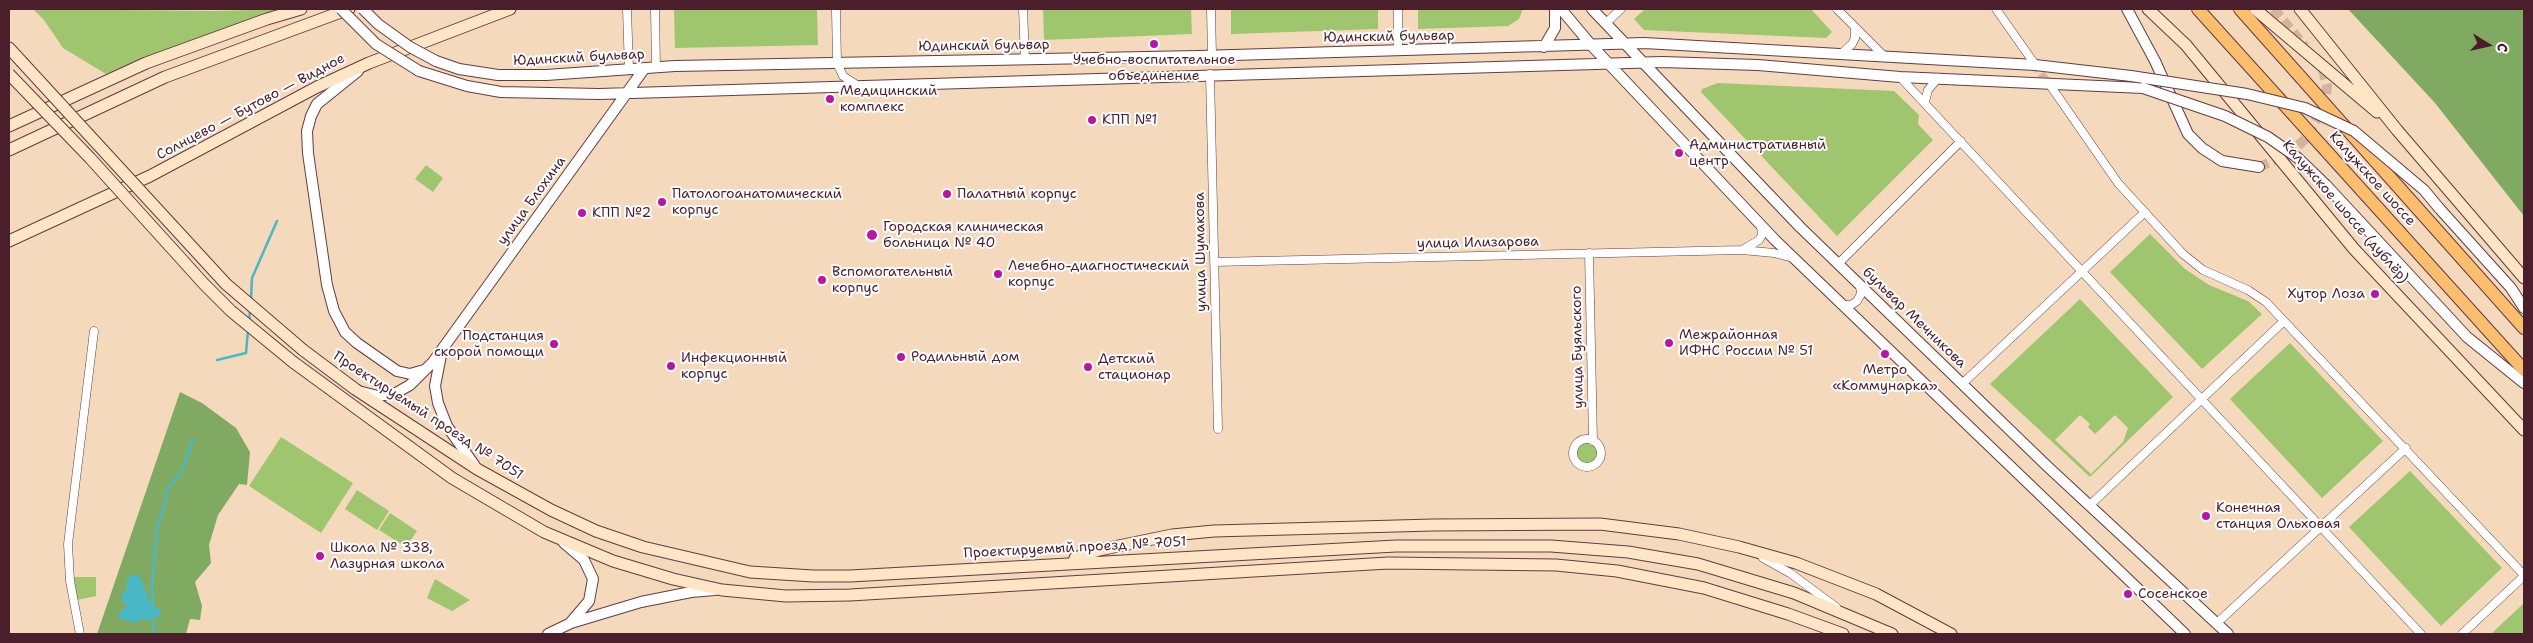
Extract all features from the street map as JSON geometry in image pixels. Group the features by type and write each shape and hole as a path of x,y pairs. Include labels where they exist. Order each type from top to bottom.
{"highway":[{"name":"Калужское шоссе","path":"2198,9 2524,370"},
{"name":"Калужское шоссе","path":"2240,9 2524,328"}],"main road":[{"path":"9,126 146,63 267,19 301,9"},
{"path":"9,150 165,77 349,9"},
{"name":"Солнцево — Бутово — Видное","path":"9,241 150,176 268,111 369,63 510,9"},
{"name":"Калужское шоссе (дублёр)","path":"2148,9 2186,45 2354,249 2524,430"},
{"path":"2255,9 2397,130"},
{"path":"2300,9 2397,130 2524,278"},
{"name":"Проектируемый проезд № 7051","path":"9,48 226,284 303,350 355,389 477,469 551,510 596,531 671,555 750,572 850,576 1059,563 1396,546 1515,545 1588,548 1663,557 1698,564 1794,594 1892,634"},
{"path":"9,73 90,158 204,284 232,311 293,362 452,478 502,509 560,540 638,569 722,590 786,596 850,596 1388,563 1547,565 1617,571 1704,588 1788,614 1843,634"},
{"path":"1059,563 1099,550 1186,533 1341,527 1600,524 1679,534 1739,546 1796,563 1850,583 1951,634"}],"street":[{"path":"340,9 376,44 419,71 467,86 501,92 599,94 1210,74 1644,63 1758,65 1900,77 2143,88 2225,116 2268,137 2298,158 2326,185 2467,337 2524,383"},
{"name":"Юдинский бульвар","path":"363,9 378,24 410,47 436,61 459,69 498,75 656,68 1544,48 1644,43 2035,65 2130,76 2246,94 2305,108 2354,131 2424,190 2511,288 2524,308"},
{"path":"627,9 629,70"},
{"path":"655,9 656,68"},
{"path":"836,9 837,63 843,76 857,86"},
{"path":"1023,9 1025,59"},
{"path":"1211,9 1212,56"},
{"path":"1398,9 1398,51"},
{"path":"1544,48 1556,28 1555,9"},
{"path":"1561,9 1592,46 1761,226 2185,634"},
{"name":"бульвар Мечникова","path":"1592,9 1838,264 2089,506 2228,634"},
{"path":"1606,23 1621,9"},
{"path":"1837,9 1884,56"},
{"path":"1996,9 2034,63"},
{"path":"2127,9 2155,61 2188,134 2202,148 2222,161 2259,167"},
{"path":"1842,53 1852,44 1855,38 1855,28"},
{"path":"369,63 317,104 310,116 307,132 308,153 327,285 334,311 345,332 357,343 397,371 410,374 425,370"},
{"name":"улица Блохина","path":"355,389 378,396 396,393 410,385 425,370 443,349 644,69"},
{"name":"улица Шумакова","path":"1210,74 1218,429"},
{"path":"1900,77 2421,634"},
{"path":"1925,102 1928,90 1938,78"},
{"path":"2052,88 2089,145 2118,183 2196,265 2255,294 2284,321 2406,448 2524,576 2462,634"},
{"path":"1838,264 1961,141"},
{"path":"1962,384 2145,212"},
{"path":"1742,250 1759,240 1762,234 1761,226"},
{"name":"улица Илизарова","path":"1214,262 1742,250 1774,253 1794,258"},
{"name":"улица Буяльского","path":"1589,253 1593,441"},
{"path":"1842,305 1851,305 1858,301 1861,294 1860,285"},
{"path":"2089,506 2284,321"},
{"path":"80,634 70,581 68,544 94,331"},
{"path":"443,349 435,386 438,403 455,439 477,469"},
{"path":"2217,624 2320,526 2406,448"},
{"path":"560,540 584,560 593,579 589,601 571,623"},
{"path":"1739,546 1790,573 1844,613"},
{"path":"548,634 571,623 664,596 722,590"}],"green space":[{"path":"33,9 215,11 291,9 168,50 106,74 63,48 44,20"},
{"path":"674,9 817,9 818,45 675,48"},
{"path":"1043,9 1191,9 1192,34 1044,40"},
{"path":"1231,9 1378,9 1378,29 1231,34"},
{"path":"1418,9 1523,9 1519,19 1508,26 1418,29"},
{"path":"1645,9 1811,9 1832,32 1826,38 1644,30 1634,19"},
{"path":"2348,9 2524,9 2524,216 2435,103"},
{"path":"1718,83 1894,91 1919,115 1918,124 1933,140 1837,236 1701,92 1702,89"},
{"path":"426,165 443,178 433,192 415,179"},
{"path":"2150,234 2185,269 2209,285 2248,301 2262,314 2202,369 2110,272"},
{"path":"2080,299 2173,397 2090,477 1990,384","holes":["2080,415 2090,424 2088,427 2095,434 2115,415 2128,428 2123,442 2091,474 2055,440"]},
{"path":"2290,343 2383,441 2322,498 2230,399"},
{"path":"180,392 202,403 236,428 250,452 247,485 239,484 218,515 209,545 211,563 195,582 202,606 200,620 190,619 186,634 97,634"},
{"path":"281,437 353,483 321,533 249,486"},
{"path":"1587,443 1594,446 1597,453 1594,460 1587,463 1580,460 1577,453 1580,446"},
{"path":"2410,471 2502,568 2441,626 2349,527"},
{"path":"357,490 389,511 377,530 345,509"},
{"path":"390,513 417,531 406,547 379,530"},
{"path":"74,577 96,577 96,596 77,600"},
{"path":"435,579 470,600 452,611 427,598"},
{"path":"2524,603 2524,634 2491,634"}],"water":[{"path":"133,574 138,576 144,583 142,587 148,592 147,599 153,602 155,611 156,607 159,608 161,617 153,616 148,621 141,619 137,623 118,618 119,613 127,606 122,600 122,595 128,585 126,580"}],"waterway":[{"path":"251,299 252,278 277,221"},
{"path":"249,322 250,310"},
{"path":"217,360 246,353 248,330"},
{"path":"154,634 152,587 157,529 169,487 182,471 193,439"}],"tunnel":[{"path":"2274,9 2305,47"},
{"path":"2034,64 2051,87"},
{"path":"2259,167 2289,154 2305,139 2318,117 2325,103 2327,86 2323,70 2318,64"}],"place":[{"name":"Учебно-воспитательное объединение","path":"1154,44"},
{"name":"Медицинский комплекс","path":"830,99"},
{"name":"КПП №1","path":"1092,120"},
{"name":"Административный центр","path":"1679,153"},
{"name":"Палатный корпус","path":"947,194"},
{"name":"Патологоанатомический корпус","path":"662,202"},
{"name":"КПП №2","path":"582,213"},
{"name":"Городская клиническая больница № 40","path":"872,235"},
{"name":"Лечебно-диагностический корпус","path":"998,274"},
{"name":"Вспомогательный корпус","path":"822,280"},
{"name":"Хутор Лоза","path":"2375,294"},
{"name":"Межрайонная ИФНС России № 51","path":"1669,343"},
{"name":"Подстанция скорой помощи","path":"554,344"},
{"name":"Метро «Коммунарка»","path":"1885,354"},
{"name":"Родильный дом","path":"901,357"},
{"name":"Инфекционный корпус","path":"671,366"},
{"name":"Детский стационар","path":"1088,367"},
{"name":"Конечная станция Ольховая","path":"2206,516"},
{"name":"Школа № 338, Лазурная школа","path":"320,556"},
{"name":"Сосенское","path":"2128,594"}]}
